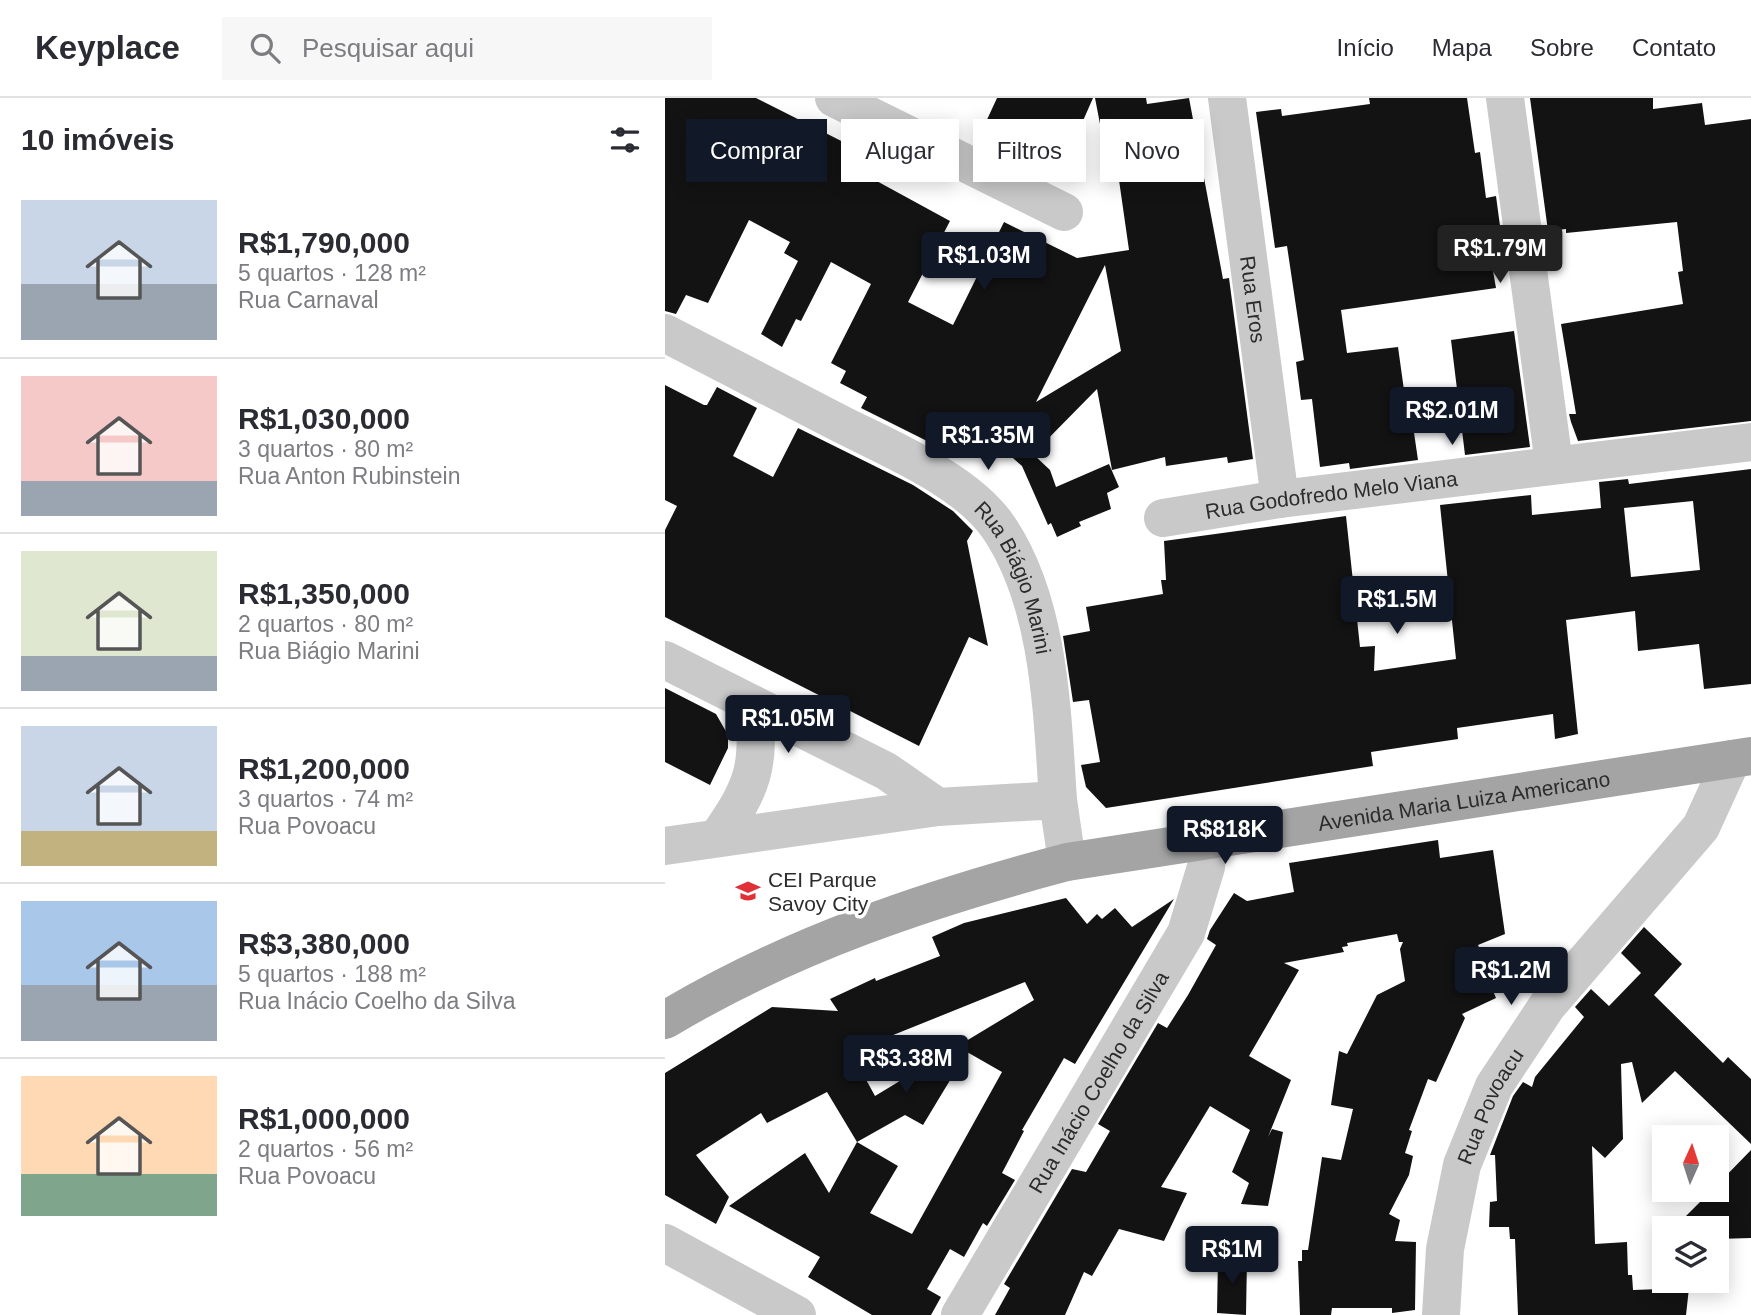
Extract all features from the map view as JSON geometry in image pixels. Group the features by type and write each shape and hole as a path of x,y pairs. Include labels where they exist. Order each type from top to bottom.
{"main road":[{"name":"Avenida Maria Luiza Americano","path":"665,1020 736,981 822,942 974,886 1067,862 1742,757"}],"street":[{"path":"834,98 1064,212"},
{"name":"Rua Eros","path":"1227,98 1280,499"},
{"path":"1505,98 1554,464"},
{"name":"Rua Biágio Marini","path":"665,333 907,458 969,496 998,526 1019,564 1039,633 1053,723 1058,800 1067,862"},
{"name":"Rua Godofredo Melo Viana","path":"1163,518 1280,499 1751,442"},
{"path":"665,660 886,771 938,807"},
{"path":"718,837 743,801 754,774 757,740 754,705"},
{"name":"Rua Povoacu","path":"1441,1315 1445,1249 1462,1165 1494,1086 1547,1006 1701,827 1742,757"},
{"path":"665,846 938,807 1058,800"},
{"name":"Rua Inácio Coelho da Silva","path":"960,1315 1186,933 1206,867 1209,838"},
{"path":"665,1242 797,1315"}],"building":[{"path":"665,98 756,98 798,119 686,119 686,182 827,182 827,134 841,141 841,182 878,182 950,221 908,302 953,325 1004,222 1077,258 1129,250 1119,182 1204,182 1204,178 1223,279 1229,278 1253,459 1228,463 1227,457 1166,466 1165,457 1112,470 1097,389 1033,454 1050,470 1056,487 1109,464 1119,487 1107,493 1111,509 1079,522 1081,526 1057,537 1051,523 1048,525 1022,466 988,436 984,444 953,428 943,449 861,408 867,397 840,383 846,371 831,363 871,284 831,262 801,321 796,319 782,347 761,334 798,261 784,253 790,242 749,220 708,303 686,295 676,314 665,311","holes":["1105,265 1121,351 1036,402"]},
{"path":"997,98 1093,98 1084,119 987,119"},
{"path":"1095,98 1146,98 1147,104 1189,98 1193,119 1100,119 1100,124"},
{"path":"1369,98 1467,98 1475,153 1480,152 1486,198 1496,196 1502,241 1488,242 1496,288 1341,310 1347,353 1398,347 1408,419 1412,419 1418,460 1350,469 1349,463 1320,467 1312,399 1301,400 1296,362 1304,360 1287,246 1275,248 1256,112 1281,109 1282,116 1370,104"},
{"path":"1530,98 1653,98 1653,109 1702,103 1705,125 1751,119 1751,421 1578,441 1569,414 1576,414 1561,324 1683,304 1678,272 1683,271 1677,222 1566,233 1566,229 1548,231"},
{"path":"1514,331 1530,447 1465,455 1451,340"},
{"path":"665,385 704,405 707,405 717,387 757,408 733,456 773,477 798,428 913,485 953,511 973,531 967,541 988,646 969,637 919,746 665,617 665,530 677,506 665,500"},
{"path":"1751,469 1751,684 1704,689 1699,644 1638,651 1635,611 1566,620 1578,734 1555,739 1553,714 1457,728 1458,739 1371,752 1373,766 1106,808 1086,787 1081,765 1100,762 1089,700 1073,702 1063,636 1090,631 1086,607 1163,594 1161,580 1166,580 1164,541 1346,516 1360,647 1375,646 1374,671 1456,659 1440,505 1531,495 1532,515 1601,508 1599,482 1628,479 1629,484","holes":["1693,501 1700,570 1631,577 1624,508"]},
{"path":"665,688 716,714 728,735 728,748 710,785 665,762"},
{"path":"1438,840 1440,858 1493,850 1505,934 1478,945 1493,979 1489,981 1496,998 1462,1014 1465,1018 1436,1082 1428,1079 1409,1130 1412,1131 1405,1153 1413,1156 1409,1175 1389,1214 1400,1220 1395,1241 1416,1242 1415,1310 1392,1313 1392,1308 1332,1308 1331,1315 1300,1315 1298,1261 1302,1261 1302,1250 1308,1250 1322,1157 1341,1160 1353,1109 1331,1105 1339,1051 1347,1054 1377,995 1405,981 1400,949 1403,942 1399,942 1397,934 1347,943 1348,946 1342,947 1344,952 1284,963 1299,970 1249,1056 1291,1080 1268,1137 1272,1129 1283,1132 1268,1206 1241,1204 1249,1183 1232,1172 1250,1130 1210,1106 1161,1187 1187,1193 1164,1241 1119,1229 1092,1276 1084,1272 1065,1315 995,1315 1010,1288 1004,1284 1072,1169 1086,1172 1110,1131 1098,1124 1158,1023 1167,1028 1188,995 1216,945 1207,939 1210,930 1234,893 1247,901 1294,892 1289,863"},
{"path":"1066,898 1087,924 1097,914 1102,919 1115,908 1132,927 1174,899 1075,1064 1064,1058 1022,1130 1024,1131 1002,1173 1015,1180 987,1226 983,1223 964,1257 950,1249 927,1289 941,1297 931,1315 872,1315 808,1277 820,1257 729,1206 805,1153 829,1193 857,1142 827,1092 767,1123 761,1113 696,1155 729,1197 716,1224 665,1195 665,1073 772,1007 838,1011 830,999 875,978 876,981 940,956 932,937 964,923","holes":["1025,982 1034,1000 875,1096 851,1052","967,1052 1002,1072 912,1234 870,1213 898,1166 857,1142 905,1115 923,1125"]},
{"path":"1644,927 1682,964 1654,995 1723,1063 1728,1057 1751,1079 1751,1144 1675,1071 1642,1103 1632,1062 1621,1064 1623,1139 1605,1158 1592,1146 1595,1244 1627,1242 1628,1275 1632,1275 1633,1290 1688,1293 1686,1315 1518,1315 1515,1239 1510,1239 1509,1227 1489,1227 1490,1202 1497,1201 1495,1155 1490,1155 1513,1096 1523,1082 1532,1087 1535,1077 1584,1017 1575,1007 1591,989 1609,1006 1641,973 1621,953"},
{"path":"1751,1150 1751,1238 1729,1239 1729,1216 1686,1216 1700,1202 1729,1202 1729,1173"},
{"path":"1218,1258 1247,1259 1246,1315 1217,1313"}],"place":[{"name":"CEI Parque Savoy City","path":"748,891"}]}
